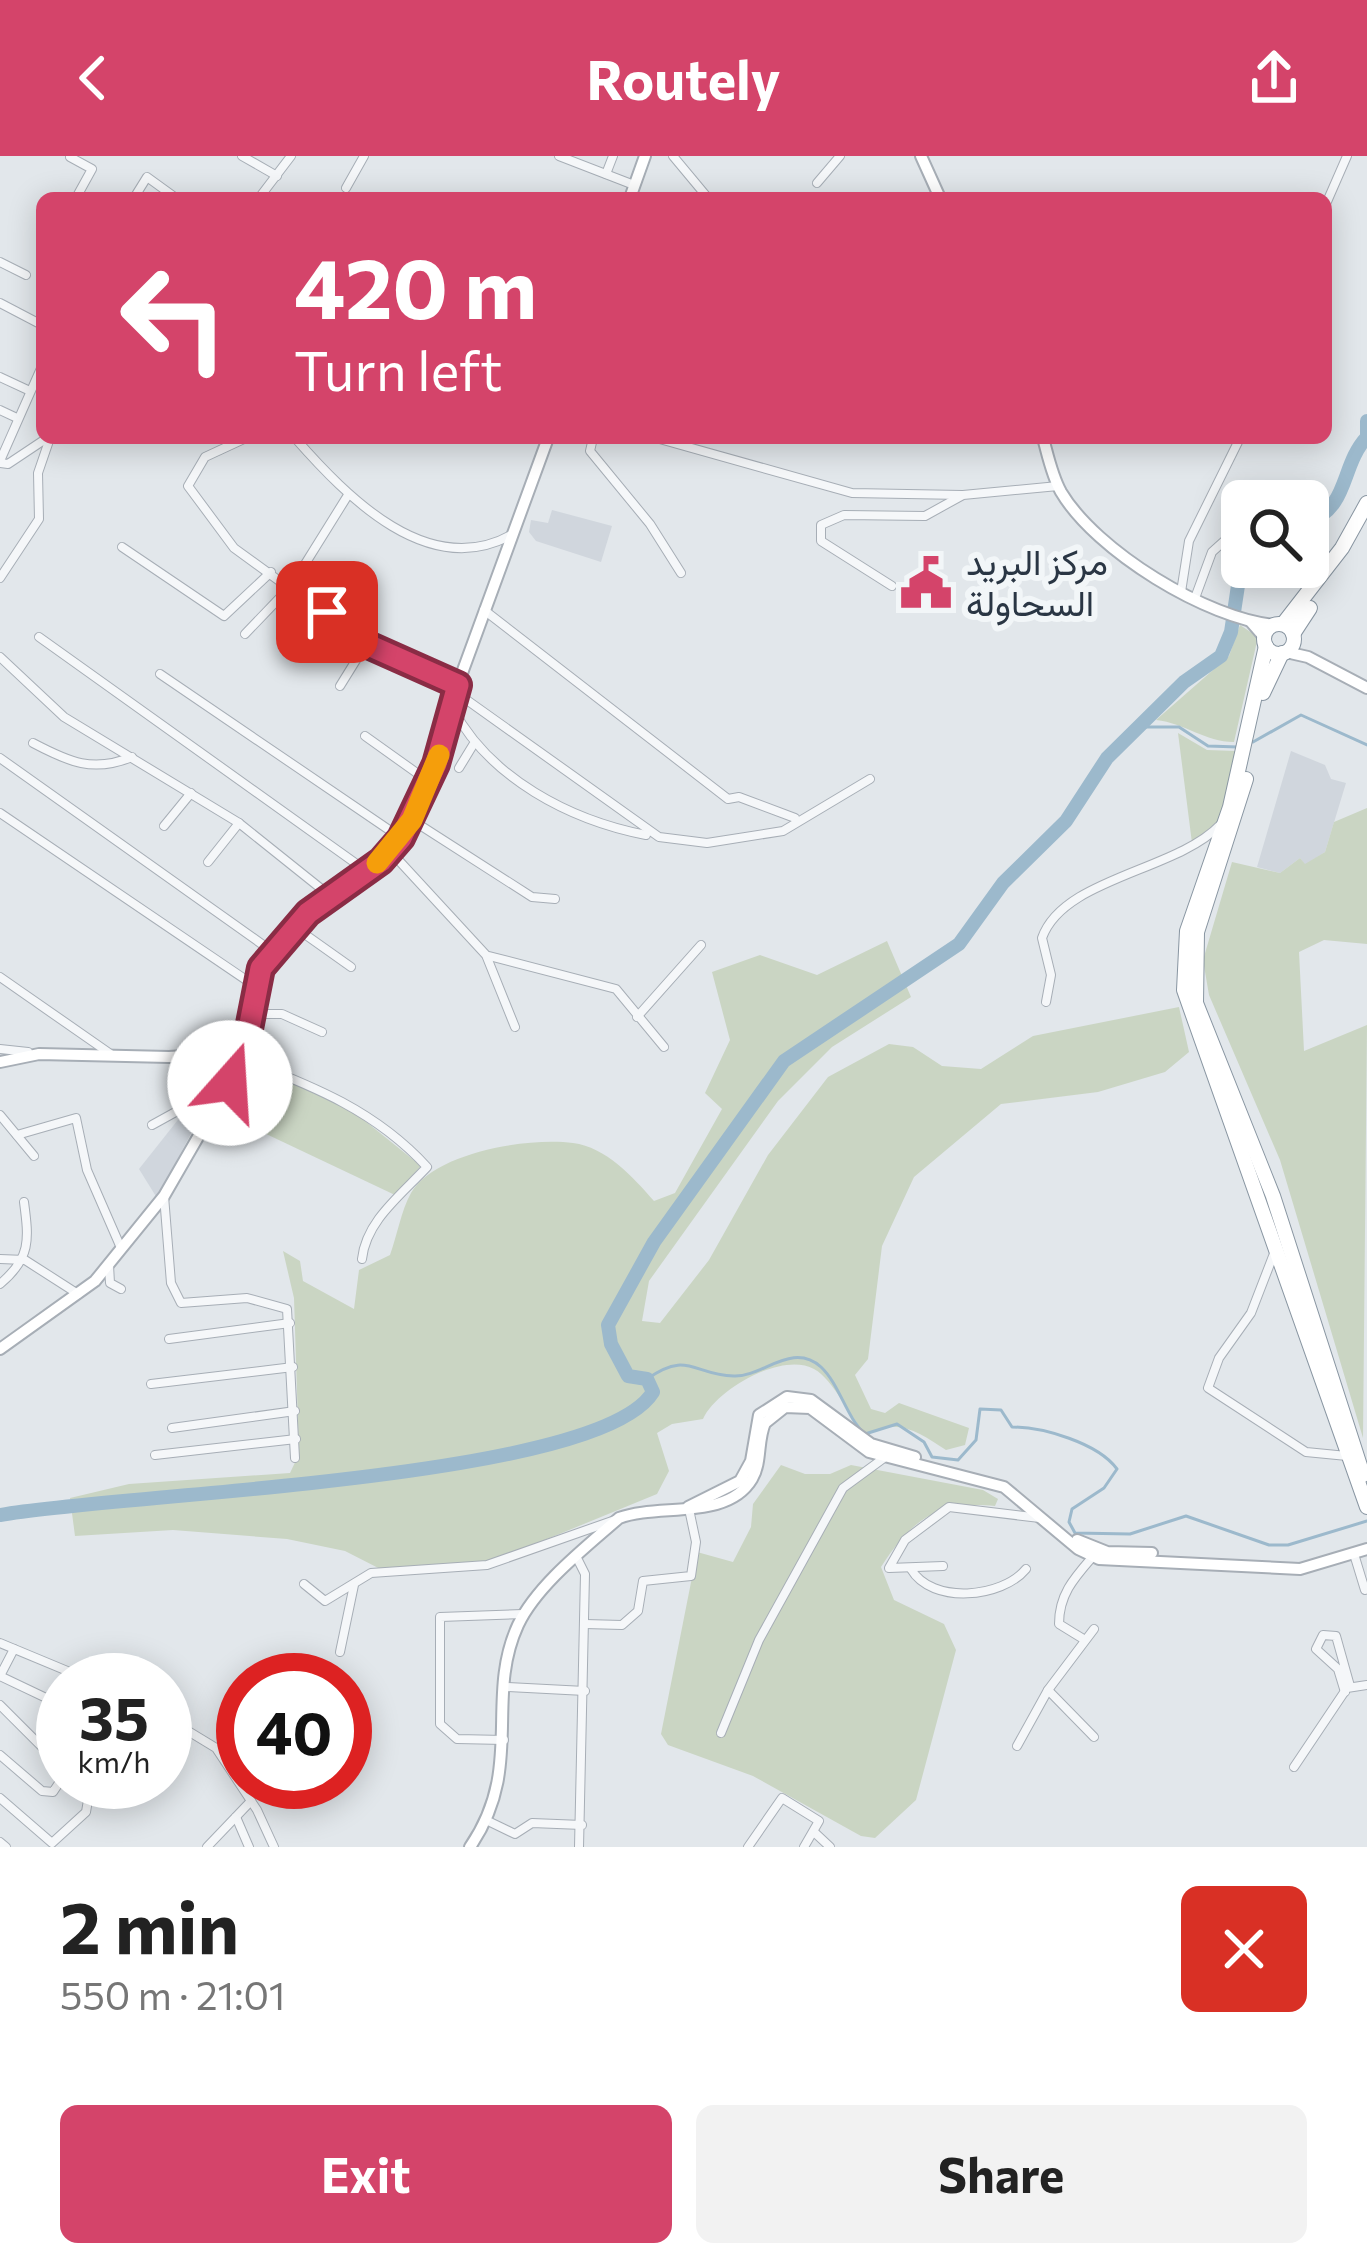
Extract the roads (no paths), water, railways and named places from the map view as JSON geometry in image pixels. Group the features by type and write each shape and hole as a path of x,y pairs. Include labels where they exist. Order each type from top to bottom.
{"highway":[{"path":"1367,503 1280,639 1250,728 1240,805 1197,932 1196,1003 1273,1196 1367,1486"},
{"path":"1280,639 1367,524"},
{"path":"1245,756 1187,931 1184,990 1196,1034 1357,1451 1367,1508"}],"street":[{"path":"242,156 277,176"},
{"path":"264,192 291,156"},
{"path":"346,188 364,156"},
{"path":"559,156 607,174 634,192 645,156"},
{"path":"607,174 613,156"},
{"path":"673,156 703,192"},
{"path":"817,183 840,156"},
{"path":"921,156 937,192"},
{"path":"1331,192 1347,156"},
{"path":"66,170 70,157 92,170 79,192"},
{"path":"138,192 147,177 168,192"},
{"path":"0,262 26,275"},
{"path":"0,303 36,322"},
{"path":"0,377 31,391"},
{"path":"36,380 0,462 8,464 39,444"},
{"path":"0,410 17,418"},
{"path":"0,578 39,519 38,472 46,444"},
{"path":"233,444 205,457 188,486 234,548 292,585 366,644 458,689 659,838"},
{"path":"301,444 348,495 427,544 474,549 513,534"},
{"path":"0,1349 79,1294 109,1265 164,1196 244,1056 255,986 273,952 329,895 391,852 412,820 546,444"},
{"path":"592,444 590,451 650,524 681,573"},
{"path":"677,444 852,493 964,495 1058,487"},
{"path":"1045,444 1058,487 1119,551 1181,592 1251,622 1367,688"},
{"path":"1181,592 1189,541 1237,444"},
{"path":"245,634 292,585 348,495"},
{"path":"892,586 821,541 821,525 844,515 925,516 964,495"},
{"path":"1195,598 1212,552 1221,544"},
{"path":"122,547 224,616 271,572"},
{"path":"484,610 728,799 739,796 796,818"},
{"path":"39,637 365,870"},
{"path":"340,686 366,644"},
{"path":"0,657 64,717 239,823 329,895"},
{"path":"160,674 401,838"},
{"path":"453,709 473,745 551,803 610,828 659,838 707,843 783,831 796,818 870,779"},
{"path":"365,736 429,782"},
{"path":"33,742 82,766 109,766 134,757"},
{"path":"459,768 473,745"},
{"path":"0,758 273,952"},
{"path":"164,826 191,793"},
{"path":"0,813 255,986"},
{"path":"412,820 532,897 555,899"},
{"path":"1046,1002 1051,975 1042,938 1056,913 1192,848 1226,820"},
{"path":"208,862 239,823"},
{"path":"391,852 486,955 515,1027"},
{"path":"295,927 351,967"},
{"path":"638,1017 701,945"},
{"path":"486,955 616,989 664,1047"},
{"path":"0,977 115,1057"},
{"path":"251,1015 282,1014 322,1032"},
{"path":"0,1048 115,1057 244,1056 358,1109 381,1123 427,1167 389,1212 374,1220 364,1236 362,1259"},
{"path":"0,1061 39,1054"},
{"path":"152,1125 230,1083"},
{"path":"0,1115 34,1156"},
{"path":"16,1135 76,1118 87,1170 122,1249"},
{"path":"164,1196 171,1283 181,1303 247,1298 287,1309 295,1458"},
{"path":"0,1284 25,1260 24,1202"},
{"path":"1278,1245 1251,1313 1219,1358 1208,1388 1306,1452 1357,1451"},
{"path":"0,1259 25,1260 79,1294"},
{"path":"109,1265 110,1283 121,1289"},
{"path":"169,1340 290,1323"},
{"path":"151,1384 293,1367"},
{"path":"304,1584 326,1601 379,1570 487,1565 640,1510 727,1499 747,1486 758,1464 765,1424 785,1407 810,1408 861,1448 1009,1484 1041,1504 1096,1553 1300,1569 1363,1548 1365,1590"},
{"path":"172,1428 295,1411"},
{"path":"154,1455 296,1439"},
{"path":"890,1454 991,1481 1096,1553"},
{"path":"722,1733 759,1640 844,1488 890,1454"},
{"path":"585,1624 622,1625 638,1611 643,1582 691,1576 696,1542 688,1507"},
{"path":"943,1566 890,1568 905,1540 949,1508 1047,1519"},
{"path":"470,1847 488,1821 499,1792 514,1636 525,1614 619,1518"},
{"path":"1085,1640 1059,1624 1059,1610 1070,1584 1096,1553"},
{"path":"577,1558 585,1574 586,1691 583,1825 578,1847"},
{"path":"910,1568 926,1583 961,1592 1009,1586 1026,1569"},
{"path":"340,1652 354,1583"},
{"path":"504,1740 457,1739 440,1724 440,1617 525,1614"},
{"path":"1017,1746 1048,1690 1094,1629"},
{"path":"1294,1767 1347,1689 1342,1645 1336,1636 1323,1635 1316,1648 1338,1669 1347,1689"},
{"path":"0,1643 36,1658"},
{"path":"14,1649 0,1676 36,1693"},
{"path":"1347,1689 1367,1685"},
{"path":"507,1687 586,1691"},
{"path":"1048,1690 1094,1737"},
{"path":"0,1706 36,1740"},
{"path":"0,1755 36,1786"},
{"path":"0,1798 52,1843 86,1809"},
{"path":"748,1847 782,1798 818,1819 803,1847"},
{"path":"207,1847 244,1809"},
{"path":"255,1809 274,1847"},
{"path":"236,1817 249,1847"},
{"path":"488,1821 514,1834 532,1823 583,1825"},
{"path":"814,1832 830,1847"}],"waterway":[{"path":"1329,508 1367,437 1367,421"},
{"path":"0,1515 453,1464 544,1446 614,1422 653,1392 647,1379 628,1376 611,1344 608,1325 654,1242 784,1061 959,944 1003,883 1066,821 1107,758 1184,682 1221,656 1231,632 1238,588"},
{"path":"1253,742 1301,715 1367,745"},
{"path":"1138,727 1179,727 1208,746 1238,747"},
{"path":"647,1379 672,1366 734,1376 788,1359 810,1360 828,1374 865,1434 897,1424 924,1442 932,1457 958,1460 976,1440 980,1409 1001,1410 1012,1427 1069,1438 1097,1451 1117,1469 1104,1488 1072,1509 1069,1522 1075,1533 1130,1534 1186,1516 1269,1545 1288,1545 1367,1521"}],"place":[{"name":"مركز البريد السحاولة","path":"926,583"}]}
